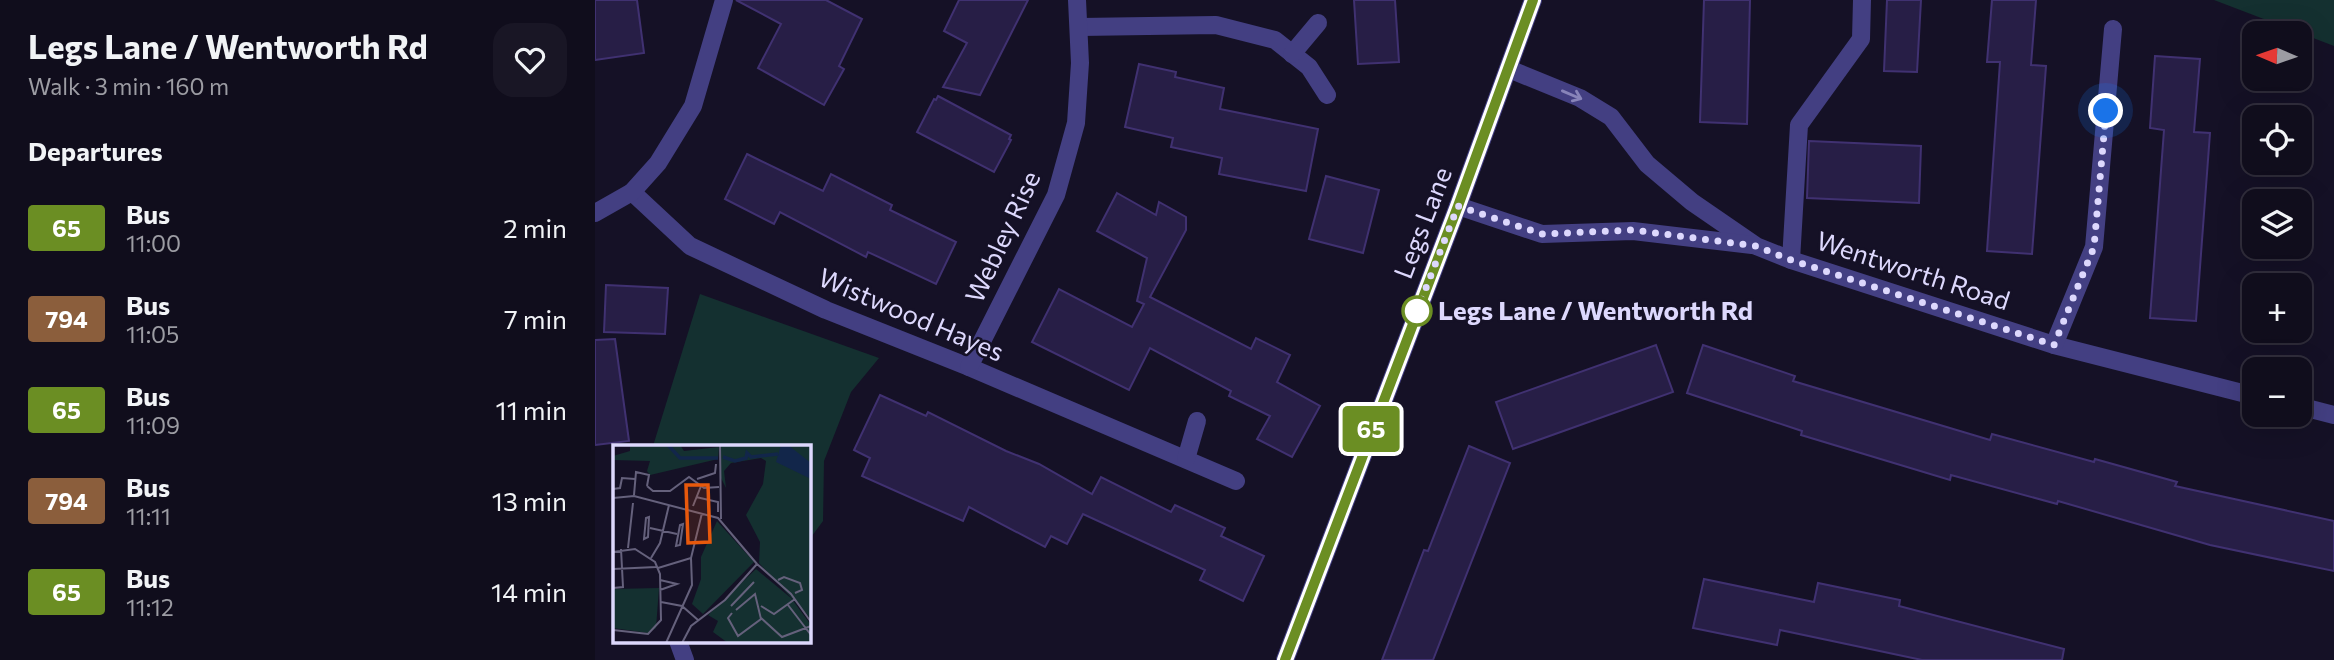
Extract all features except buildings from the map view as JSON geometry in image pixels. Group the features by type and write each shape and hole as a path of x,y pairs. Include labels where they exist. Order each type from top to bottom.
{"street":[{"path":"595,213 632,192 658,163 693,106 725,0"},
{"name":"Webley Rise","path":"969,368 1056,195 1076,123 1080,62 1077,0"},
{"name":"Legs Lane","path":"1285,660 1458,206 1533,0"},
{"path":"1791,260 1799,125 1861,39 1862,0"},
{"path":"1292,54 1318,23"},
{"path":"1080,27 1216,24 1275,40 1309,67 1327,95"},
{"path":"2054,345 2094,247 2113,29"},
{"name":"Wentworth Road","path":"1509,69 1580,97 1611,117 1647,164 1692,202 1756,246 1791,260 2054,345 2242,393"},
{"name":"Wistwood Hayes","path":"632,192 690,246 826,310 1236,481"},
{"name":"Wentworth Road","path":"1458,206 1542,234 1633,230 1756,246"},
{"path":"2312,409 2334,415"},
{"path":"1187,459 1197,421"},
{"path":"678,642 685,660"}],"green space":[{"path":"2214,0 2334,0 2334,46 2312,38 2312,21 2269,21"},
{"path":"700,294 879,358 851,392 824,461 823,521 810,539 810,445 653,445"}],"bus line":[{"name":"65","path":"1285,660 1458,206 1533,0"}],"place":[{"name":"Legs Lane / Wentworth Rd","path":"1417,311"}],"route":[{"path":"1417,311 1458,206 1542,234 1633,230 1756,246 1791,260 2054,345 2094,247 2106,111"}]}
